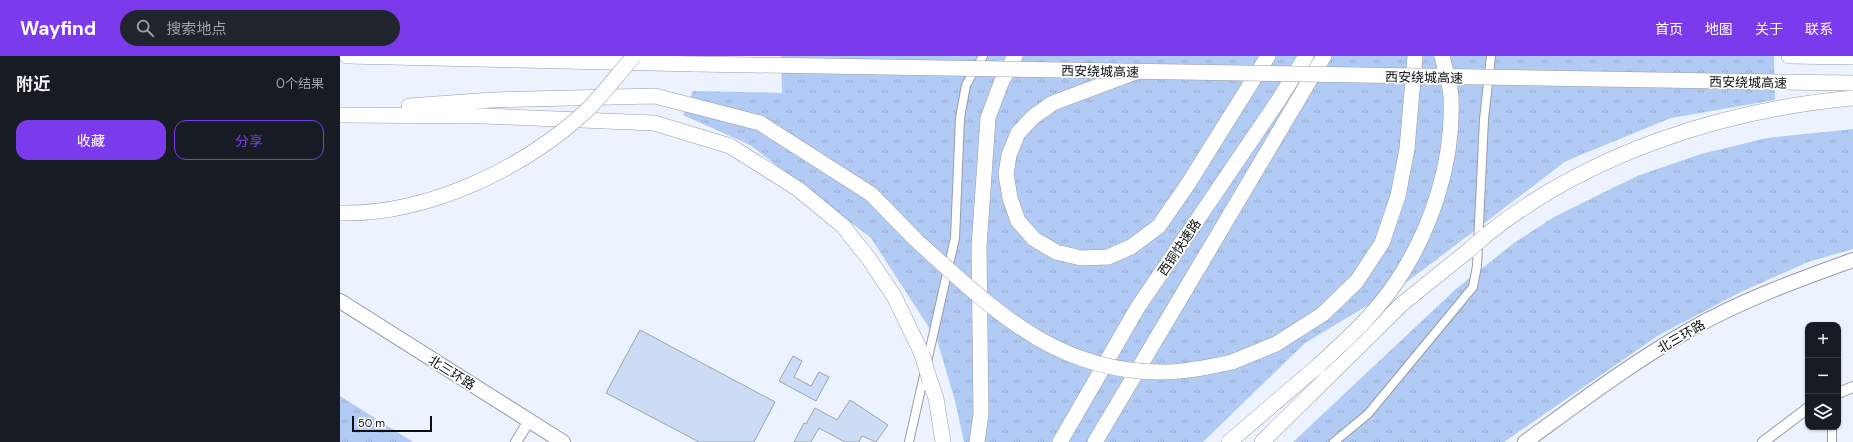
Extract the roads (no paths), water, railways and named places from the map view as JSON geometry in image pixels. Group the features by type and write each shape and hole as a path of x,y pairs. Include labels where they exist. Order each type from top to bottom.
{"highway":[{"name":"西安绕城高速","path":"347,56 1136,72 1853,83"},
{"path":"340,213 361,214 420,203 484,179 537,149 584,112 634,56"},
{"path":"977,442 981,414 979,247 988,118 1001,83 1015,56"},
{"path":"1136,72 1053,103 1033,117 1018,133 1009,155 1006,174 1010,198 1018,221 1034,239 1056,252 1081,258 1108,257 1131,247 1159,226 1188,184 1268,56"},
{"name":"西铜快速路","path":"1060,442 1138,307 1278,101 1306,56"},
{"name":"西铜快速路","path":"1095,442 1324,56"},
{"path":"340,112 492,100 655,96 760,123 871,194 917,241 1001,314 1025,332 1082,359 1108,367 1138,371 1164,372 1202,368 1232,362 1276,344 1323,314 1357,281 1382,243 1398,196 1407,149 1415,56"},
{"path":"1229,442 1319,365 1361,325 1397,281 1427,225 1441,181 1450,135 1451,96 1442,56"},
{"name":"西安绕城高速","path":"1789,56 1853,57"},
{"path":"1262,442 1402,304 1503,222 1566,182 1617,157 1673,135 1761,111 1853,98"},
{"path":"340,115 483,116 654,123 730,146 798,189 843,226 869,259 894,296 919,344 936,398 943,442"},
{"name":"北三环路","path":"1525,442 1617,375 1693,328 1766,292 1853,260"},
{"name":"北三环路","path":"340,301 563,442"}],"street":[{"path":"909,442 955,238 960,118 966,85 983,56"},
{"path":"1334,442 1368,414 1473,286 1477,266 1484,119 1491,56"},
{"path":"1841,392 1853,387"},
{"path":"1763,442 1805,410"},
{"path":"516,442 530,421"},
{"path":"1832,430 1832,442"}]}
